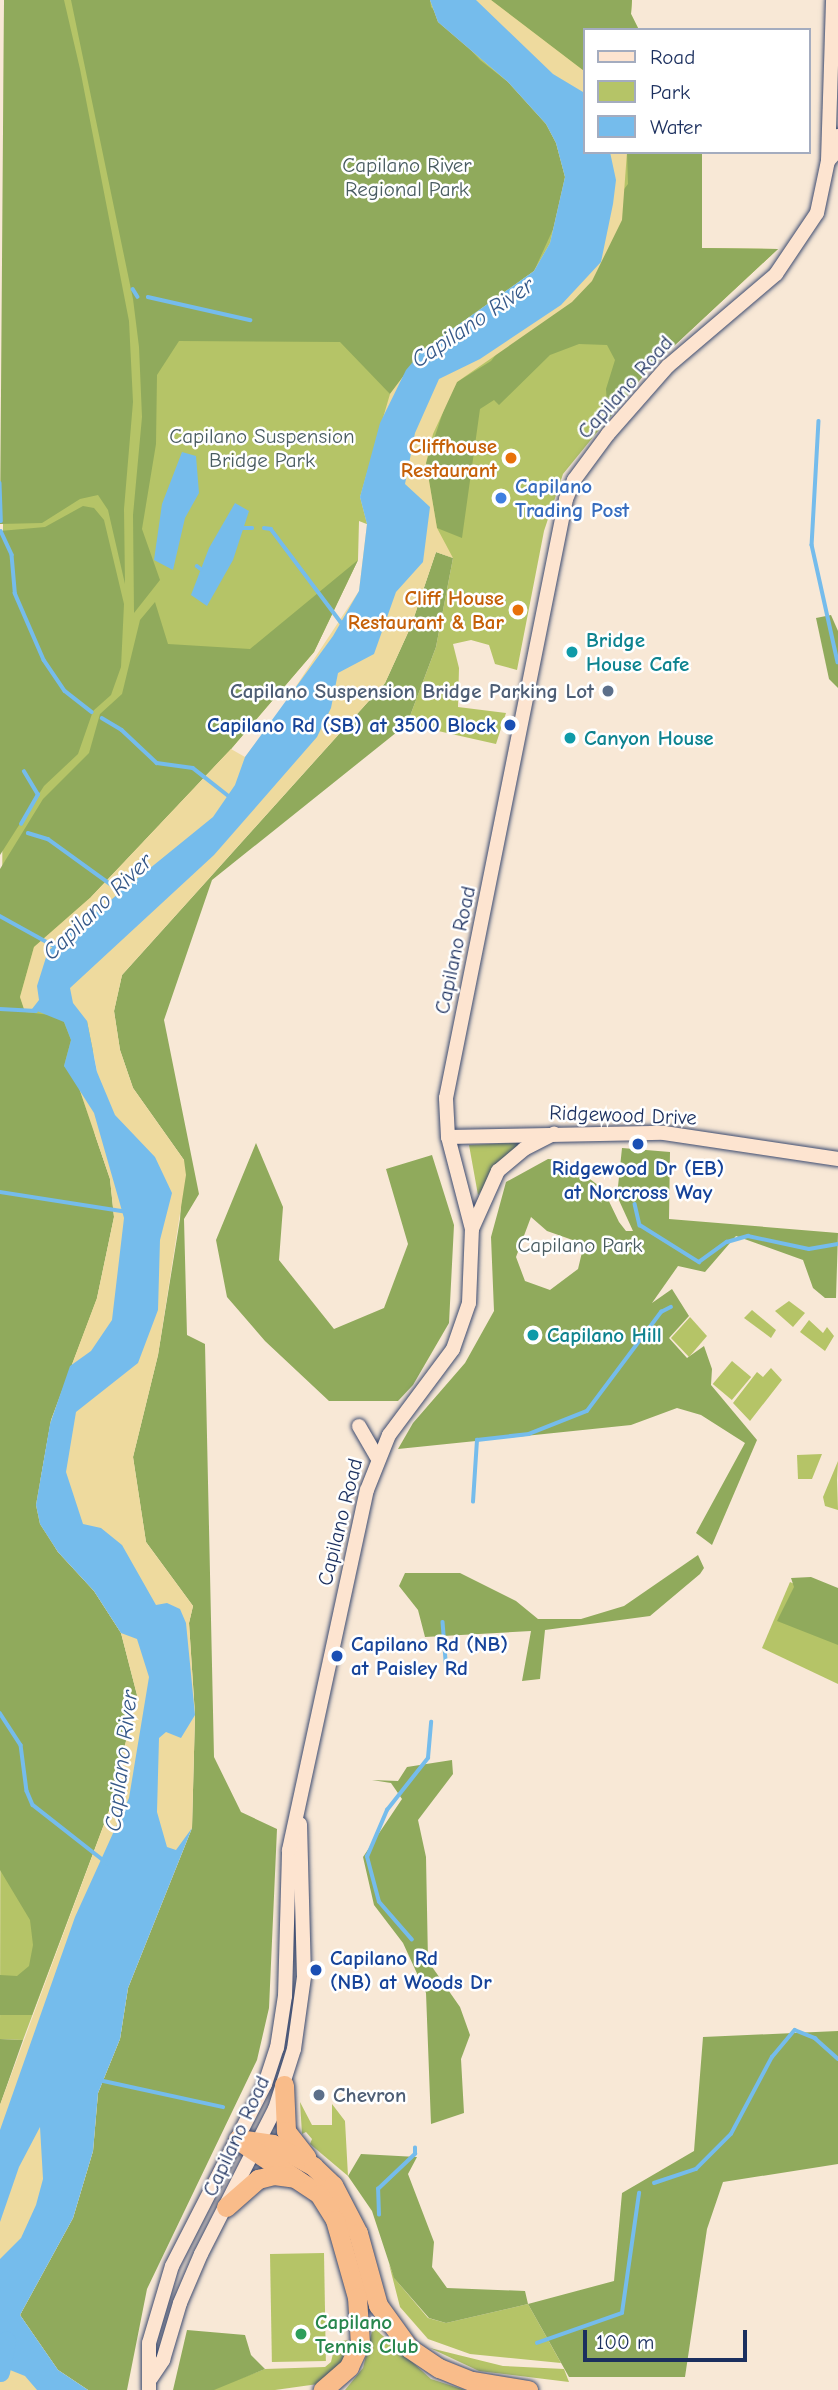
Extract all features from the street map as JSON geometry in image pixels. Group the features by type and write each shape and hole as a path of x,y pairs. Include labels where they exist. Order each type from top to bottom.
{"highway":[{"path":"284,2085 286,2130 307,2173 335,2220 359,2314 357,2354 340,2378 323,2390"},
{"path":"250,2143 333,2185 351,2217 378,2305 409,2348 464,2378 528,2390"},
{"path":"226,2207 258,2179 307,2173"}],"main road":[{"name":"Capilano Road","path":"150,2384 163,2360 180,2303 226,2207 250,2143 281,2031 289,1850 377,1457 453,1349 463,1327 473,1265 472,1229 448,1137 445,1110 449,1077 514,773 566,499 574,480 608,434 668,366 776,274 796,250 817,213 828,161 825,142 835,10"},
{"path":"832,75 838,134"},
{"name":"Capilano Road","path":"828,161 836,152 838,134"},
{"path":"472,1229 498,1171 524,1149 558,1132"},
{"name":"Ridgewood Drive","path":"448,1137 558,1132 664,1133 838,1159"},
{"path":"359,1426 377,1457"},
{"name":"Capilano Road","path":"150,2384 149,2343 163,2292 284,2085 299,2028 304,1977 299,1813"}],"green space":[{"name":"Capilano River Regional Park","path":"4,0 632,0 631,14 638,28 582,28 582,154 702,154 702,248 778,249 647,371 563,474 544,531 517,670 495,664 489,645 471,640 453,644 459,668 458,707 506,713 496,744 407,724 436,647 453,558 359,521 358,560 314,652 231,749 91,897 97,1298 51,1420 39,1472 110,1808 23,2040 0,2039"},
{"path":"4,0 64,0 80,69 129,321 133,402 124,509 125,584 108,510 98,495 80,499 42,523 0,524"},
{"path":"71,0 430,0 431,7 480,60 508,82 546,124 556,143 565,177 560,214 534,271 423,350 390,394 340,342 179,341 157,375 156,444 142,529 160,580 134,613 133,515 142,417 139,347 133,299"},
{"path":"491,0 632,0 631,14 638,28 582,28 582,69"},
{"path":"627,154 702,154 702,248 778,249 647,371 608,420 606,389 615,360 607,345 579,344 550,355 499,405 494,400 480,409 462,538 437,528 426,463 445,406 457,382 491,361 628,184"},
{"path":"83,506 94,508 104,520 124,604 121,667 111,695 93,711 78,754 44,786 0,855 0,531 45,527"},
{"path":"436,552 453,558 436,647 407,724 212,880 164,1020 199,1194 184,1219 187,1335 205,1344 214,1757 241,1812 277,1829 269,2008 257,2060 147,2289 127,2390 88,2390 58,2370 20,2315 73,2218 93,2151 98,2093 120,2039 128,1988 192,1828 195,1715 189,1623 193,1606 146,1542 133,1457 158,1355 180,1219 184,1160 133,1088 120,1050 114,1011 122,975 385,683 411,626"},
{"path":"358,560 314,652 231,749 91,897 34,947 20,997 25,1012 59,1016 64,1022 71,1040 64,1066 76,1079 110,1179 114,1217 97,1298 51,1420 36,1505 40,1524 58,1552 94,1591 121,1633 137,1695 110,1808 32,2015 0,2015 0,1975 17,1976 29,1966 33,1945 30,1920 0,1870 0,869 43,799 89,753 100,714 122,694 140,620 155,602 168,644 250,649"},
{"path":"831,615 838,631 838,688 829,679 816,618"},
{"path":"531,1142 506,1159 478,1195 469,1145"},
{"path":"256,1143 283,1207 279,1260 334,1329 384,1308 408,1244 386,1169 432,1155 454,1225 449,1323 413,1385 398,1401 329,1401 265,1341 227,1297 216,1240"},
{"name":"Capilano Park","path":"622,1148 670,1152 669,1219 838,1233 836,1298 825,1298 813,1288 803,1260 736,1236 705,1272 678,1266 652,1303 672,1289 689,1316 669,1338 687,1358 704,1346 712,1369 711,1385 757,1440 712,1545 696,1533 745,1443 701,1415 677,1408 631,1425 398,1449 413,1423 465,1363 494,1311 491,1237 506,1182 548,1159 565,1160 603,1189 619,1222 626,1231 633,1231 617,1196","holes":["531,1217 547,1231 584,1244 578,1269 550,1290 525,1281 516,1257"]},
{"path":"789,1301 805,1313 793,1327 775,1311"},
{"path":"752,1310 776,1330 771,1338 744,1318"},
{"path":"690,1317 707,1336 689,1357 671,1338"},
{"path":"809,1320 823,1333 827,1327 834,1336 825,1351 800,1332"},
{"path":"732,1361 751,1377 732,1400 713,1384"},
{"path":"771,1368 782,1380 750,1421 733,1403 757,1372 763,1377"},
{"path":"822,1454 812,1479 798,1479 797,1455"},
{"path":"838,1461 838,1510 825,1506 823,1497"},
{"path":"698,1555 704,1568 700,1574 650,1616 545,1630 540,1679 522,1681 531,1631 425,1637 418,1610 399,1586 405,1573 460,1573 516,1601 538,1619 581,1619 624,1606"},
{"path":"811,1577 838,1588 838,1645 777,1621 794,1587 791,1578"},
{"path":"790,1582 838,1604 838,1684 762,1648"},
{"path":"452,1760 453,1774 418,1820 426,1857 428,1961 460,2007 470,2035 461,2059 464,2113 431,2124 426,1993 403,1943 374,1905 363,1857 402,1799 391,1783 372,1780 398,1781 407,1767"},
{"path":"838,2031 838,2164 723,2182 707,2229 685,2377 569,2377 528,2304 614,2281 622,2193 694,2151 703,2037"},
{"path":"0,2039 23,2040 0,2105"},
{"path":"300,2102 312,2125 332,2125 332,2104 345,2121 348,2176 310,2144 312,2139 306,2132 302,2134"},
{"path":"361,2154 417,2157 408,2174 434,2242 432,2267 447,2288 525,2291 528,2304 446,2323 429,2318 394,2278 372,2211 348,2176"},
{"name":"Capilano Tennis Club","path":"324,2253 326,2361 272,2362 270,2254"},
{"path":"389,2264 395,2279 428,2318 446,2323 528,2304 561,2363 470,2354 428,2339 400,2307"},
{"path":"373,2327 431,2379 465,2390 345,2390 363,2368"},
{"path":"187,2330 245,2335 251,2355 265,2369 214,2390 173,2390"},
{"path":"353,2340 340,2366 318,2384 275,2390 210,2390 265,2369 325,2367 331,2362 336,2341"},
{"path":"430,2348 503,2366 564,2369 569,2382 479,2371"}],"sand":[{"path":"430,0 491,0 582,69 582,154 627,154 622,220 592,281 572,302 457,382 433,434 426,463 437,528 453,558 436,552 411,626 385,683 122,975 114,1011 120,1050 133,1088 184,1160 186,1175 158,1355 133,1457 146,1542 193,1606 189,1623 195,1715 192,1828 128,1988 120,2039 98,2093 93,2151 73,2218 20,2315 58,2370 88,2390 0,2390 0,2105 110,1808 137,1695 121,1633 94,1591 58,1552 40,1524 36,1505 51,1420 97,1298 114,1217 110,1179 76,1079 97,1071 87,1021 32,1009 25,1012 20,997 34,947 91,897 231,749 245,757 277,715 359,591 367,524 360,497 390,394 423,350 534,271 550,243 565,177 556,143 546,124 508,82 438,22"}],"water":[{"name":"Capilano River","path":"430,0 476,0 553,74 582,91 582,154 610,154 616,180 613,204 601,262 561,305 480,359 439,379 415,433 405,484 430,507 423,562 396,592 374,654 338,673 331,708 317,737 214,855 70,988 73,1003 87,1021 97,1072 115,1115 155,1157 172,1193 160,1240 158,1310 138,1363 76,1412 66,1472 83,1524 101,1528 122,1545 156,1605 167,1603 180,1609 186,1623 195,1715 181,1738 166,1732 159,1738 157,1812 167,1847 176,1850 192,1828 128,1988 120,2039 98,2093 93,2151 73,2218 20,2315 58,2370 88,2390 37,2390 25,2376 0,2366 0,2259 21,2238 36,2205 43,2179 40,2127 19,2167 0,2222 0,2130 75,1917 129,1798 149,1677 137,1639 121,1633 94,1591 58,1552 40,1524 36,1505 50,1424 70,1366 91,1351 112,1320 124,1218 94,1113 64,1066 71,1040 64,1022 32,1009 39,1000 37,986 48,951 213,817 235,785 245,757 333,636 359,591 367,524 360,497 380,423 406,370 423,350 534,271 550,243 565,177 556,143 546,124 508,82 438,22"},
{"path":"182,452 196,456 199,493 185,518 173,570 154,560 162,504"},
{"path":"235,503 249,511 233,560 207,606 191,595 209,548"}],"waterway":[{"path":"133,289 138,297"},
{"path":"148,297 250,320"},
{"path":"819,421 812,545 838,662"},
{"path":"0,483 1,521"},
{"path":"243,528 252,528"},
{"path":"264,528 271,529 343,625"},
{"path":"1,531 12,555 15,593 44,660 65,691 92,712"},
{"path":"197,566 201,569"},
{"path":"102,718 122,730 157,763 193,768 230,797"},
{"path":"21,824 38,795 24,772"},
{"name":"Capilano River","path":"28,833 48,839 123,893"},
{"name":"Capilano River","path":"0,916 56,947"},
{"path":"0,1009 36,1011"},
{"path":"0,1192 127,1212"},
{"path":"635,1204 640,1225 699,1262 727,1242 748,1236 809,1249 838,1244"},
{"path":"473,1502 477,1440 529,1434 587,1411 661,1312 671,1307"},
{"path":"443,1622 447,1673"},
{"path":"0,1713 21,1745 27,1791 33,1805 107,1863"},
{"path":"412,1940 379,1902 367,1857 387,1810 428,1758 431,1722"},
{"path":"654,2183 696,2169 731,2134 772,2057 795,2030 815,2038 838,2059"},
{"path":"99,2080 223,2107"},
{"path":"379,2215 378,2189 415,2154 415,2148"},
{"path":"537,2343 622,2313 639,2193"},
{"path":"0,2372 6,2341"}],"place":[{"name":"Cliffhouse Restaurant","path":"511,458"},
{"name":"Capilano Trading Post","path":"501,498"},
{"name":"Cliff House Restaurant & Bar","path":"518,610"},
{"name":"Bridge House Cafe","path":"572,652"},
{"name":"Capilano Suspension Bridge Parking Lot","path":"608,691"},
{"name":"Capilano Rd (SB) at 3500 Block","path":"510,725"},
{"name":"Canyon House","path":"570,738"},
{"name":"Ridgewood Dr (EB) at Norcross Way","path":"638,1144"},
{"name":"Capilano Hill","path":"533,1335"},
{"name":"Capilano Rd (NB) at Paisley Rd","path":"337,1656"},
{"name":"Capilano Rd (NB) at Woods Dr","path":"316,1970"},
{"name":"Chevron","path":"319,2095"},
{"name":"Capilano Tennis Club","path":"301,2334"}],"park label":[{"name":"Capilano Suspension Bridge Park","path":"262,448"}]}
